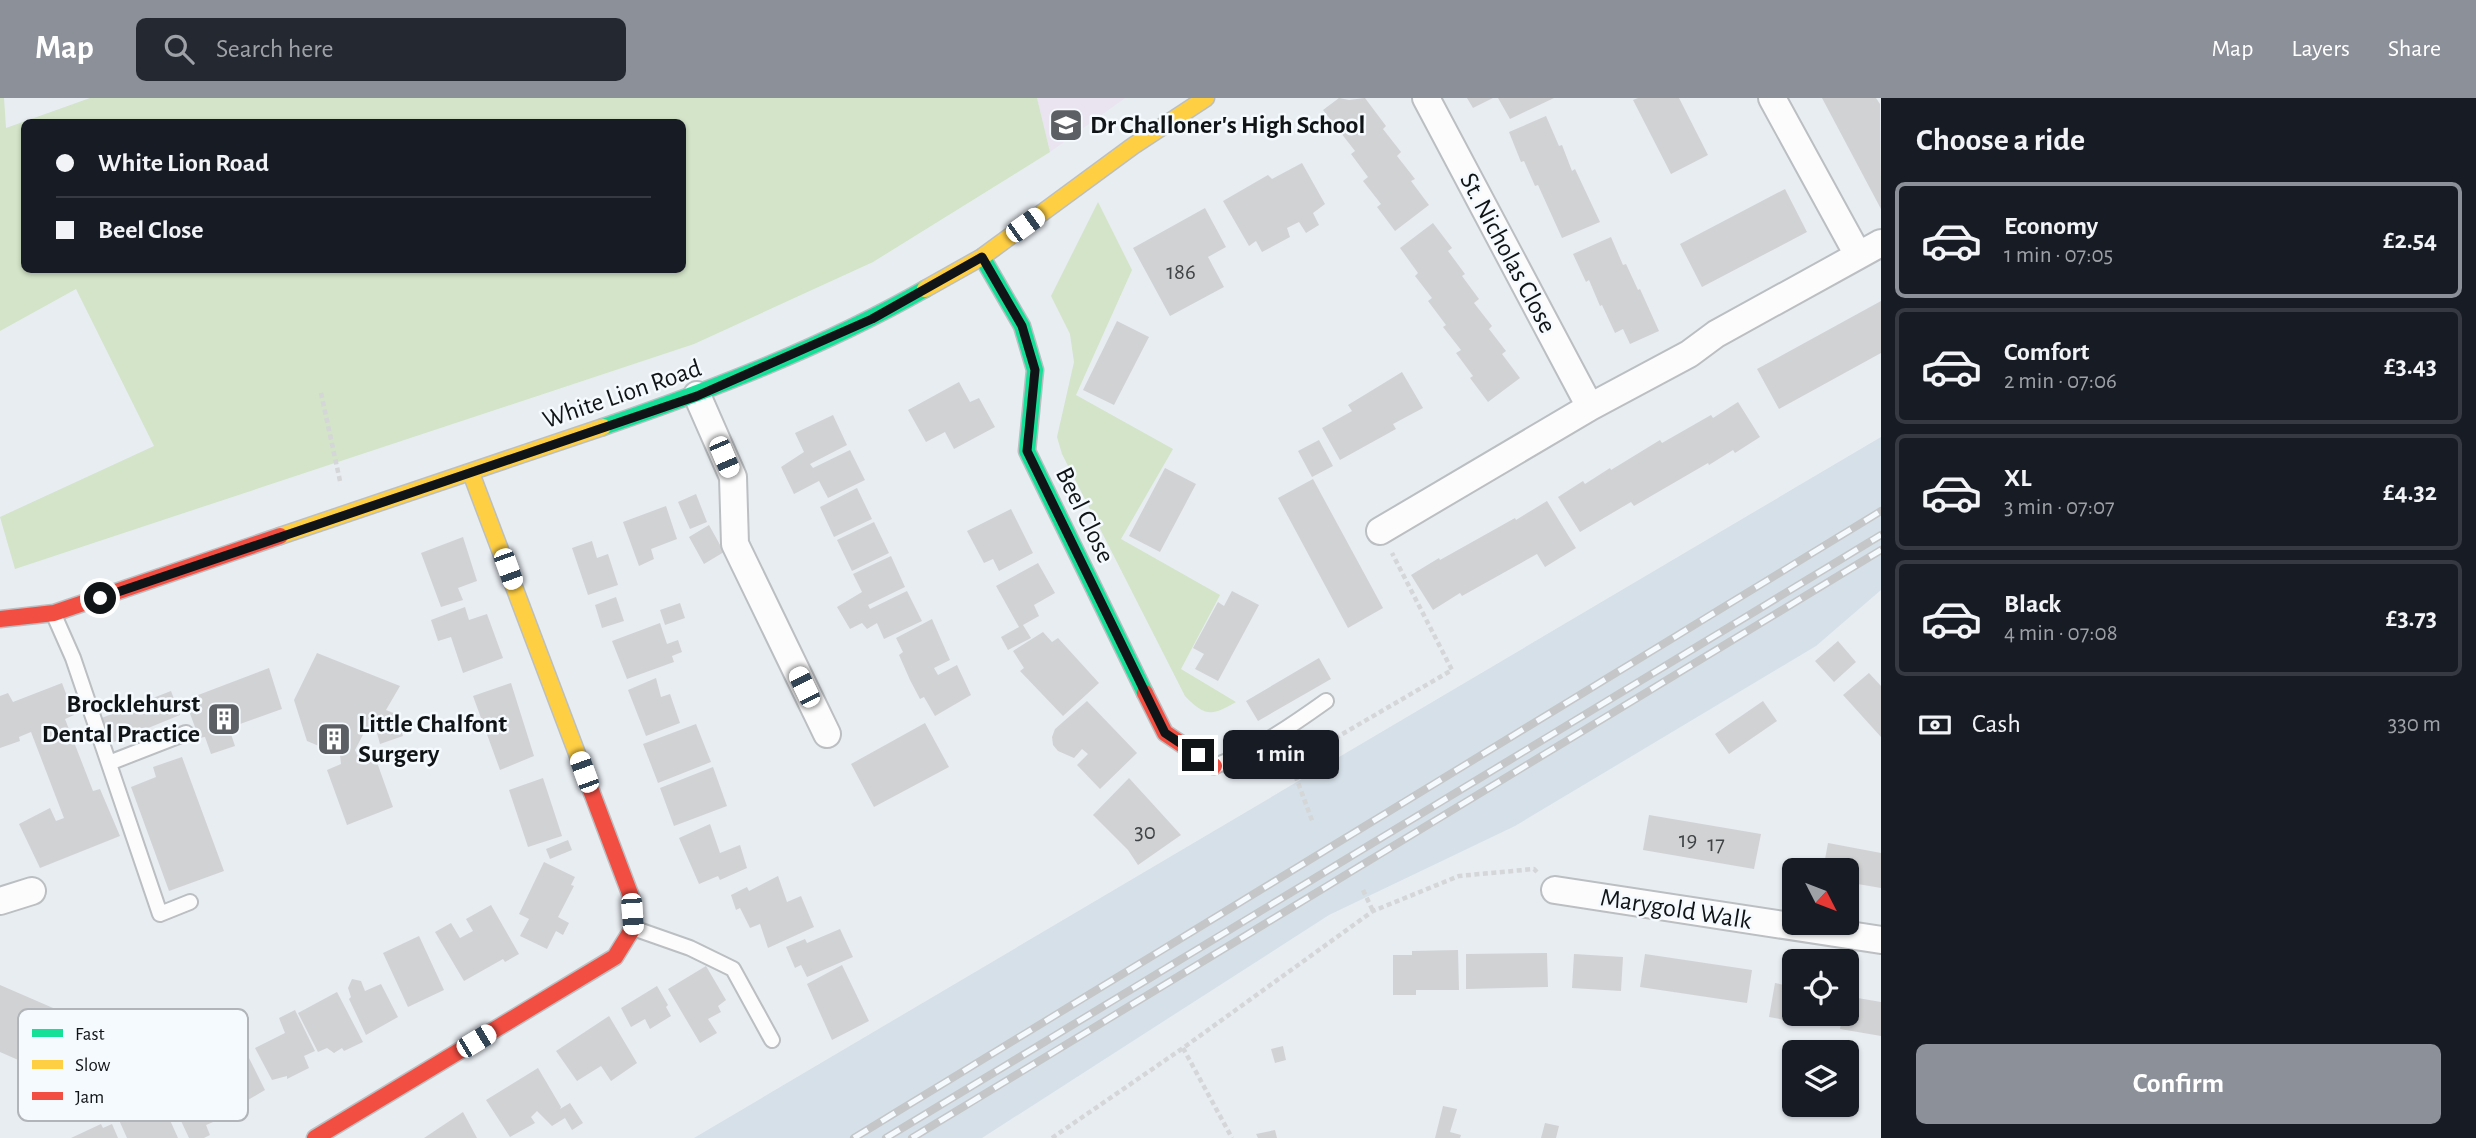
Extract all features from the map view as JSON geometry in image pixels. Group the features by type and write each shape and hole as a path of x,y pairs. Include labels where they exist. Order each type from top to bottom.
{"street":[{"name":"White Lion Road","path":"0,619 54,614 697,396 872,319 982,257 1133,146 1206,98"},
{"name":"St. Nicholas Close","path":"1426,98 1590,407"},
{"path":"1380,531 1590,407 1689,354 1716,334 1870,249 1772,98"},
{"name":"Beel Close","path":"982,257 1022,326 1035,370 1027,451 1165,733 1214,766"},
{"path":"697,396 733,477 735,544 827,734"},
{"path":"315,1138 615,957 633,928 632,900 471,473"},
{"name":"Marygold Walk","path":"1555,890 1881,940"},
{"path":"0,901 32,891"}],"lane":[{"path":"54,614 73,659 160,914 190,902"},
{"path":"1214,766 1275,737 1326,701"},
{"path":"109,763 186,733"},
{"path":"633,928 690,948 733,969 772,1040"}],"path":[{"path":"321,393 347,516"},
{"path":"1313,823 1289,762 1452,670 1380,531"},
{"path":"1052,1138 1183,1048 1373,911 1459,876 1534,869 1555,890"},
{"path":"1363,890 1373,911"},
{"path":"1183,1048 1232,1138"}],"shaded area":[{"name":"Dr Challoner's High School","path":"1037,98 1125,98 1050,152"},
{"path":"1881,437 1881,590 1816,646 1515,826 1329,915 982,1138 694,1138"}],"green space":[{"path":"0,98 4,98 6,128 21,123 21,273 686,273 686,119 31,119 90,98 1037,98 1050,152 873,262 694,344 15,569 0,517 154,446 76,289 0,331"},
{"path":"1098,202 1132,270 1076,395 1173,449 1121,539 1220,595 1181,669 1236,702 1215,712 1198,708 1185,696 1062,454 1057,437 1074,362 1070,334 1051,296"}],"building":[{"path":"1339,98 1365,98 1386,126 1383,129 1401,152 1397,156 1415,179 1411,181 1429,205 1395,231 1377,207 1381,204 1363,181 1368,177 1351,154 1355,151 1323,110"},
{"path":"1467,98 1493,98 1473,108"},
{"path":"1498,98 1554,98 1510,119"},
{"path":"1679,98 1708,155 1671,174 1633,100"},
{"path":"1822,98 1876,98 1880,104 1881,209"},
{"path":"1546,116 1600,222 1562,238 1538,185 1535,186 1524,161 1521,162 1509,132"},
{"path":"1302,163 1325,204 1313,213 1319,225 1306,233 1299,222 1287,228 1290,237 1262,252 1256,241 1249,246 1223,201 1268,175 1272,179"},
{"path":"1785,189 1807,232 1702,287 1680,244"},
{"path":"1205,208 1226,247 1208,257 1224,287 1170,316 1133,248"},
{"path":"1433,223 1452,248 1448,251 1479,299 1474,303 1492,326 1489,329 1506,351 1502,354 1520,378 1488,402 1470,378 1473,376 1456,353 1461,350 1443,327 1446,325 1428,301 1432,298 1415,276 1418,273 1400,248"},
{"path":"1611,237 1623,265 1626,264 1638,290 1640,289 1659,331 1630,344 1623,329 1615,333 1573,254"},
{"path":"1881,301 1881,353 1779,409 1757,369"},
{"path":"1117,321 1149,337 1114,405 1083,390"},
{"path":"1402,372 1423,408 1393,424 1396,429 1340,460 1322,428 1352,411 1348,405"},
{"path":"959,382 970,402 979,398 995,427 954,449 945,432 926,442 908,410"},
{"path":"1738,402 1760,437 1735,453 1733,450 1709,465 1708,463 1634,506 1631,502 1580,532 1558,497 1583,481 1585,484 1610,468 1611,470 1660,440 1662,443 1711,415 1713,418"},
{"path":"833,415 847,445 810,464 813,468 850,450 865,480 828,498 819,481 794,494 781,467 804,452 795,433"},
{"path":"1319,440 1333,466 1312,477 1298,451"},
{"path":"1165,468 1196,484 1160,552 1129,536"},
{"path":"1313,479 1383,608 1348,628 1278,498"},
{"path":"857,488 872,519 834,537 820,507"},
{"path":"696,494 707,522 690,529 678,502"},
{"path":"1547,501 1576,548 1545,567 1537,554 1462,596 1460,593 1433,610 1411,575"},
{"path":"666,506 677,539 651,549 654,559 639,566 623,522"},
{"path":"1011,509 1033,553 999,571 993,559 984,563 967,531"},
{"path":"874,522 889,553 852,571 837,540"},
{"path":"709,525 724,552 704,564 689,537"},
{"path":"463,537 477,581 458,588 463,600 441,607 421,553"},
{"path":"592,541 597,558 608,554 618,585 588,595 572,548"},
{"path":"891,556 905,587 868,605 870,609 907,591 922,621 884,639 877,623 867,629 862,623 850,629 837,607 862,592 853,574"},
{"path":"1038,563 1055,593 1034,605 1039,616 1023,625 1031,638 1008,650 1001,637 1019,627 996,586"},
{"path":"1232,591 1259,605 1218,681 1195,669 1204,654 1193,648 1218,602 1224,606"},
{"path":"616,597 624,621 602,628 595,605"},
{"path":"680,603 685,618 665,625 660,610"},
{"path":"465,607 469,620 487,614 503,658 463,673 451,637 438,641 431,620"},
{"path":"932,619 950,660 934,668 938,675 957,665 971,695 935,716 924,697 920,699 910,680 899,655 903,652 896,638"},
{"path":"660,623 667,644 678,640 682,652 672,656 674,662 627,679 612,641"},
{"path":"1043,632 1052,642 1058,638 1099,683 1063,716 1020,671 1024,668 1013,651"},
{"path":"1838,641 1856,662 1834,682 1815,661"},
{"name":"Little Chalfont Surgery","path":"317,653 400,686 386,710 396,714 403,736 380,744 377,733 367,727 355,750 358,757 374,754 393,807 347,825 327,770 341,764 340,755 307,741 294,700"},
{"path":"1319,658 1331,679 1258,721 1246,701"},
{"name":"Brocklehurst Dental Practice","path":"269,668 282,709 229,728 235,746 211,754 205,737 199,738 185,700"},
{"path":"1869,673 1881,686 1881,737 1843,695"},
{"path":"656,678 661,697 670,694 680,723 646,736 628,690"},
{"path":"62,683 74,715 65,719 93,791 100,789 120,836 40,868 19,824 50,808 56,821 64,818 31,732 19,737 20,741 0,748 0,696 8,693 13,702"},
{"path":"511,683 534,756 500,770 473,696"},
{"path":"171,691 180,715 109,744 99,719"},
{"path":"1087,701 1137,753 1100,789 1077,765 1088,754 1082,749 1074,758 1058,751 1053,745 1055,729"},
{"path":"1763,701 1777,721 1729,754 1715,734"},
{"path":"925,723 949,767 874,807 851,764"},
{"path":"696,724 711,762 658,783 643,744"},
{"path":"182,757 224,871 169,891 131,787 156,777 153,767"},
{"path":"713,767 727,806 674,826 660,788"},
{"path":"543,778 562,836 528,847 509,790"},
{"path":"1129,778 1181,835 1138,865 1128,850 1093,815"},
{"path":"1649,815 1761,834 1754,869 1643,850"},
{"path":"710,824 720,853 740,845 747,868 720,880 718,876 699,884 679,838"},
{"path":"568,840 572,850 550,859 546,849"},
{"path":"1828,843 1881,853 1881,888 1859,884 1859,858 1825,858"},
{"path":"544,862 575,877 571,885 574,886 558,917 569,923 563,935 556,931 547,949 520,936 529,919 519,914"},
{"path":"778,876 787,902 801,896 814,927 768,948 760,924 750,928 740,908 736,910 731,895 747,887 749,891"},
{"path":"491,905 519,954 505,962 503,959 464,981 435,932 451,923 460,938 473,931 466,919"},
{"path":"840,929 853,957 807,977 801,965 795,968 786,947 805,939 807,943"},
{"path":"419,936 444,990 408,1007 383,953"},
{"path":"1458,950 1459,990 1416,990 1416,995 1393,995 1393,955 1412,955 1412,951"},
{"path":"1547,953 1548,987 1466,989 1466,954"},
{"path":"1574,954 1623,957 1621,991 1572,988"},
{"path":"1645,954 1752,970 1747,1003 1640,987"},
{"path":"842,965 869,1021 832,1040 807,984"},
{"path":"706,966 726,1000 718,1006 721,1012 708,1019 717,1033 700,1043 668,989"},
{"path":"352,979 361,981 365,991 381,984 398,1017 366,1035 349,999 351,997 348,988"},
{"path":"1775,983 1782,984 1782,1019 1769,1017"},
{"path":"0,985 55,1009 18,1009 18,1060 0,1052"},
{"path":"657,986 671,1016 650,1029 645,1019 631,1027 621,1008"},
{"path":"337,992 363,1042 344,1051 342,1048 334,1053 327,1048 318,1052 298,1013"},
{"path":"1859,998 1881,1002 1881,1036 1840,1029 1841,1026 1859,1026"},
{"path":"295,1010 315,1051 304,1056 309,1068 287,1079 287,1076 272,1080 255,1048 285,1033 279,1018"},
{"path":"609,1016 637,1063 611,1081 601,1066 577,1081 556,1051"},
{"path":"1283,1046 1286,1060 1275,1063 1271,1049"},
{"path":"248,1056 265,1090 248,1100"},
{"path":"538,1068 560,1109 570,1103 583,1123 572,1130 565,1118 552,1126 537,1111 531,1117 535,1123 510,1137 486,1100"},
{"path":"1443,1106 1457,1109 1450,1132 1461,1135 1460,1138 1435,1138"},
{"path":"463,1112 477,1138 424,1138"},
{"path":"119,1121 170,1121 178,1138 127,1138"},
{"path":"181,1121 216,1121 206,1125 210,1135 204,1138 189,1138"},
{"path":"1545,1123 1559,1126 1556,1138 1541,1138"},
{"path":"101,1124 103,1128 112,1124 118,1138 71,1138"},
{"path":"1275,1130 1277,1138 1258,1138 1256,1134"}],"railway":[{"path":"854,1138 1881,511"},
{"path":"886,1138 1881,535"},
{"path":"912,1138 1881,550"}],"traffic: fast":[{"path":"982,257 1022,326 1035,370 1027,451 1145,693"},
{"path":"603,427 767,366 847,330 925,289"}],"traffic: slow":[{"path":"925,289 982,257 1133,146 1206,98"},
{"path":"280,536 603,427"},
{"path":"471,473 581,764"}],"traffic: jam":[{"path":"0,619 54,613 280,536"},
{"path":"1145,693 1165,733 1214,766"},
{"path":"315,1138 615,957 633,928 632,899 581,764"}],"place":[{"name":"Dr Challoner's High School","path":"1066,125"},
{"name":"Brocklehurst Dental Practice","path":"224,719"},
{"name":"Little Chalfont Surgery","path":"334,739"}],"route":[{"path":"100,598 697,396 872,319 982,257 1022,326 1035,370 1027,451 1165,733 1198,755"}]}
